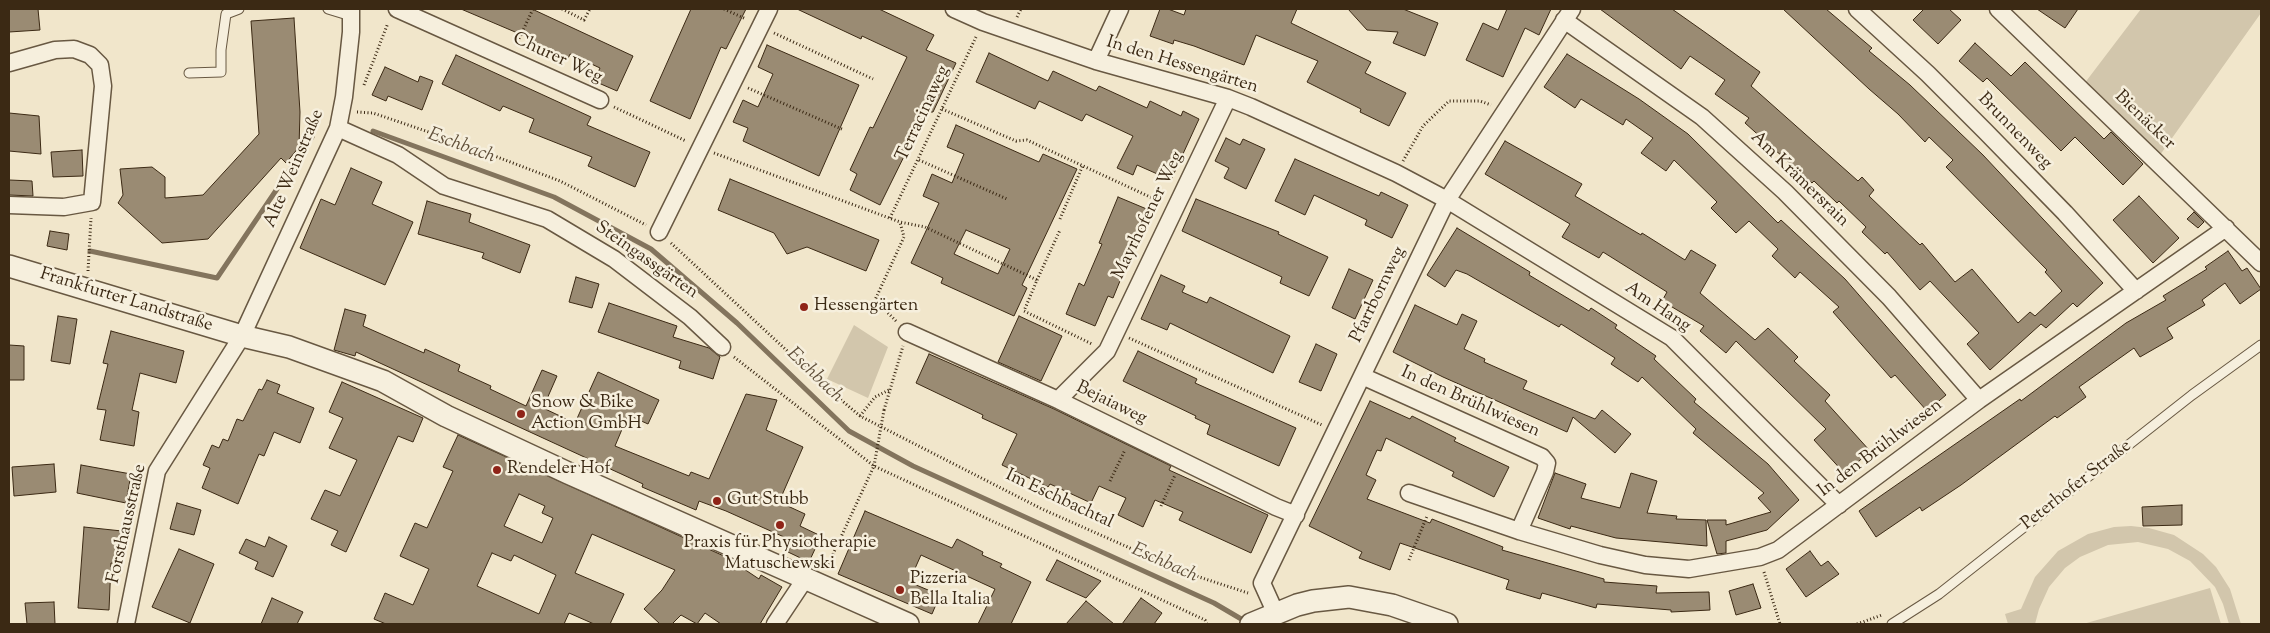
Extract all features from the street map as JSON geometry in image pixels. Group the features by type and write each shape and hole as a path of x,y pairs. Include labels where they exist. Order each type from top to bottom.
{"street":[{"path":"658,232 769,9"},
{"name":"In den Hessengärten","path":"954,9 983,22 1096,61 1228,98 1396,173 1447,200"},
{"path":"1096,61 1120,9"},
{"name":"Brunnenweg","path":"1857,9 1928,74 1985,131 2065,213 2136,291"},
{"name":"Bienäcker","path":"1998,9 2261,263"},
{"name":"Alte Weinstraße","path":"242,336 338,128 350,110 351,12"},
{"name":"Churer Weg","path":"394,12 510,59 600,100"},
{"name":"Pfarrbornweg","path":"1262,620 1262,583 1447,200 1568,14"},
{"name":"Am Krämersrain","path":"1568,14 1702,117 1785,192 1889,297 1979,400"},
{"path":"9,63 55,50 74,49 90,55 100,65 103,86 92,202 64,207 9,205"},
{"name":"Mayrhofener Weg","path":"1058,400 1107,351 1228,98"},
{"name":"Steingassgärten","path":"338,128 398,155 444,186 547,219 614,259 690,316 722,347"},
{"name":"Am Hang","path":"1447,200 1672,338 1839,505"},
{"name":"In den Brühlwiesen","path":"1409,493 1519,531 1600,555 1645,565 1689,569 1760,557 1778,550 1979,400 2226,228"},
{"name":"Frankfurter Landstraße","path":"9,266 242,336 289,347 383,381 446,416 550,465 908,624"},
{"name":"Bejaiaweg","path":"907,332 1058,400 1296,515"},
{"name":"Forsthausstraße","path":"126,624 157,471 242,336"},
{"name":"In den Brühlwiesen","path":"1362,376 1542,457 1547,463 1545,472 1519,531"},
{"path":"774,624 812,582"},
{"path":"1262,620 1313,600 1349,598 1392,605 1447,624"}],"lane":[{"path":"189,73 221,72 221,50 226,14 239,9"},
{"path":"328,9 351,12"},
{"name":"Peterhofer Straße","path":"1892,624 1939,594 2192,395 2261,345"}],"path":[{"path":"510,59 533,9"},
{"path":"562,9 584,20 590,9"},
{"path":"724,9 873,79"},
{"path":"362,90 394,12"},
{"name":"Terracinaweg","path":"890,218 983,22"},
{"path":"733,82 844,130"},
{"name":"Churer Weg","path":"600,100 700,148 900,222"},
{"path":"1396,173 1423,126 1449,101 1480,102 1506,110"},
{"path":"350,110 359,105"},
{"path":"942,109 1016,141 1027,140 1175,209"},
{"name":"Im Eschbachtal","path":"350,110 373,114 458,142 560,182 658,232 860,416 1042,510 1184,572 1247,592 1262,620"},
{"path":"918,160 1007,199"},
{"path":"1060,219 1083,165"},
{"path":"87,289 92,202"},
{"path":"812,582 874,466 884,410 907,332 875,300 904,237 900,222 925,227 1037,280"},
{"path":"1060,230 1024,311 1107,351"},
{"path":"1116,332 1336,431"},
{"path":"722,347 874,466 1205,620 1207,624"},
{"path":"860,416 875,397 892,388"},
{"path":"1110,481 1132,436"},
{"path":"1161,506 1182,461"},
{"path":"1409,560 1433,501"},
{"path":"1760,557 1780,624"}],"shaded area":[{"path":"2141,9 2261,9 2261,13 2160,155 2084,84"},
{"path":"854,325 888,347 868,398 827,379"},
{"path":"2114,527 2149,528 2174,535 2203,554 2216,567 2230,589 2241,624 2229,624 2215,587 2190,561 2168,549 2138,542 2108,545 2080,557 2065,568 2049,587 2039,609 2035,624 2008,624 2005,614 2021,609 2035,577 2058,551 2088,534"},
{"path":"2210,588 2221,624 2083,624"}],"building":[{"path":"9,9 38,9 40,30 9,32"},
{"path":"461,9 532,9 633,56 617,91 594,81 600,68 570,54 567,61 532,45 534,40"},
{"path":"691,9 746,9 726,49 721,47 690,119 650,101"},
{"path":"797,9 879,9 934,35 926,50 956,63 933,112 926,112 880,205 850,190 857,174 850,170 870,127 873,128 907,57 862,36 861,39"},
{"path":"1160,9 1168,9 1184,15 1186,9 1297,9 1291,23 1371,62 1365,73 1406,93 1389,126 1360,112 1361,109 1307,82 1318,61 1256,35 1244,65 1194,46 1174,40 1173,44 1150,36"},
{"path":"1348,9 1403,9 1438,23 1425,56 1393,43 1398,32 1367,30"},
{"path":"1507,9 1551,9 1539,35 1525,28 1503,77 1466,60 1483,23 1498,30"},
{"path":"1600,9 1672,9 1760,72 1751,86 1858,181 1862,177 1874,190 1869,196 1920,245 1922,243 1955,282 1972,269 2018,323 2030,312 2035,316 2062,291 2045,272 2047,270 1946,167 1953,160 1929,137 1925,142 1898,114 1783,9 1826,9 1872,48 1869,51 1910,85 1983,155 2103,283 2077,307 2073,303 2046,328 2041,324 1990,370 1967,344 1979,333 1930,281 1920,290 1887,252 1885,254 1862,232 1866,227 1839,201 1837,203 1814,181 1812,183 1745,123 1749,118 1715,94 1725,80 1690,56 1681,69"},
{"path":"1924,9 1949,9 1961,20 1938,44 1913,20"},
{"path":"2037,9 2078,9 2065,28"},
{"path":"294,18 300,112 299,147 286,163 281,158 208,239 162,243 118,203 123,195 120,169 152,167 165,177 165,198 203,195 259,134 251,21"},
{"path":"1975,43 2011,76 2025,62 2104,139 2111,132 2143,164 2123,185 2075,137 2061,151 1987,78 1983,82 1959,61"},
{"path":"767,45 859,85 819,176 743,141 748,128 733,122 743,100 758,107 773,74 758,67"},
{"path":"989,53 1048,81 1053,71 1096,91 1099,86 1147,108 1150,101 1181,116 1183,111 1199,119 1171,180 1137,165 1133,175 1117,168 1133,136 1086,114 1082,121 1039,101 1035,109 976,82"},
{"path":"1567,54 1639,99 1688,134 1778,223 1781,220 1845,279 1946,395 1927,411 1895,375 1891,378 1833,312 1839,307 1800,272 1795,278 1772,256 1778,249 1749,221 1736,233 1711,208 1717,202 1674,160 1666,171 1641,153 1653,138 1626,119 1623,125 1581,99 1575,108 1544,87"},
{"path":"456,55 591,117 587,125 650,152 635,187 588,166 592,157 529,132 534,119 503,106 500,111 442,84"},
{"path":"385,67 418,82 420,76 433,81 422,110 388,96 386,101 372,95"},
{"path":"9,113 39,116 41,154 9,151"},
{"path":"956,125 1039,162 1043,154 1077,169 1022,285 1027,288 1014,316 941,283 943,278 911,263 939,203 923,196 932,174 952,183 964,154 947,147","holes":["966,230 1010,249 998,274 954,254"]},
{"path":"1226,138 1240,145 1243,139 1265,149 1246,189 1224,178 1229,168 1215,161"},
{"path":"1505,141 1582,184 1575,196 1641,235 1642,233 1685,260 1691,250 1716,265 1700,293 1755,340 1768,328 1798,357 1794,361 1830,395 1825,401 1870,451 1845,474 1814,440 1826,429 1736,341 1726,353 1700,331 1704,326 1662,301 1667,292 1603,252 1599,258 1562,237 1570,224 1485,174"},
{"path":"82,150 83,176 53,177 51,152"},
{"path":"1295,159 1379,196 1381,192 1408,205 1392,238 1365,225 1367,220 1314,195 1305,215 1275,201"},
{"path":"351,168 382,182 372,204 413,222 385,285 300,248 321,199 335,205"},
{"path":"730,179 879,240 866,271 807,247 787,254 774,233 718,210"},
{"path":"9,180 32,181 33,196 9,195"},
{"path":"2139,196 2179,238 2153,263 2113,220"},
{"path":"1118,197 1149,210 1113,298 1108,296 1095,326 1066,314 1079,283 1084,286 1102,244 1099,243"},
{"path":"1196,199 1279,232 1278,234 1328,257 1309,296 1280,283 1282,277 1182,231"},
{"path":"427,201 471,214 469,222 530,245 520,273 482,258 484,253 418,234"},
{"path":"2194,212 2204,222 2198,228 2187,219"},
{"path":"1457,228 1530,272 1529,275 1589,311 1591,308 1617,325 1615,328 1656,356 1654,359 1696,399 1694,402 1768,464 1799,500 1767,530 1726,541 1726,553 1717,554 1707,520 1726,520 1726,525 1771,512 1758,498 1764,493 1693,433 1696,429 1642,377 1638,382 1611,364 1615,358 1561,324 1559,327 1467,274 1456,270 1445,287 1427,275"},
{"path":"50,231 69,234 67,250 47,246"},
{"path":"2228,251 2242,271 2247,268 2261,289 2240,304 2225,283 2202,300 2205,305 2167,328 2173,338 2140,357 2134,348 2079,387 2086,397 2057,418 2055,416 1961,485 1922,511 1920,507 1876,537 1859,511 2020,399 2021,401 2126,323 2166,300 2163,296 2207,269 2205,267"},
{"path":"1349,269 1373,280 1355,319 1332,308"},
{"path":"1161,275 1185,286 1182,292 1207,303 1210,297 1290,336 1273,373 1170,323 1167,330 1141,319"},
{"path":"576,277 599,284 592,308 569,302"},
{"path":"609,303 677,326 673,337 709,348 720,357 713,379 679,368 681,361 598,332"},
{"path":"1415,305 1457,325 1462,314 1477,321 1464,349 1485,359 1484,362 1527,381 1523,389 1595,419 1602,410 1631,434 1615,453 1573,417 1567,432 1443,377 1393,352"},
{"path":"345,309 366,315 363,326 424,353 425,349 460,365 458,371 491,386 490,389 526,406 542,370 557,376 543,408 575,423 598,372 659,400 648,424 628,415 615,446 689,476 691,472 709,479 746,394 777,400 766,430 803,447 779,502 805,514 800,526 821,536 809,562 788,552 793,541 726,511 699,501 696,510 642,487 643,484 356,352 355,356 334,350"},
{"path":"58,316 77,319 70,364 51,361"},
{"path":"1019,316 1062,336 1041,381 998,362"},
{"path":"111,331 184,351 176,383 140,373 132,410 139,412 134,446 100,440 106,410 97,409 108,364 103,363"},
{"path":"1316,344 1337,354 1321,391 1299,382"},
{"path":"9,345 24,346 24,380 9,380"},
{"path":"1138,351 1197,379 1195,383 1296,428 1279,466 1207,434 1210,425 1195,418 1196,416 1123,381"},
{"path":"929,354 1054,409 1171,466 1169,470 1268,515 1251,553 1179,520 1183,512 1155,500 1143,527 1118,515 1126,498 1099,486 1091,503 1050,484 1048,487 1002,465 1017,434 982,418 983,415 916,383"},
{"path":"267,380 280,385 277,393 314,408 300,443 274,432 264,456 259,454 238,504 202,488 210,468 203,465 212,445 219,448 223,439 228,441 237,419 243,421 259,389 262,390"},
{"path":"342,382 423,418 413,442 398,436 346,552 331,545 338,531 311,519 325,490 340,496 357,460 329,448 343,418 329,412"},
{"path":"1370,401 1410,419 1412,416 1456,438 1454,441 1509,467 1494,497 1452,476 1454,472 1386,438 1381,451 1377,450 1366,475 1376,480 1367,499 1430,523 1432,519 1503,547 1502,550 1604,579 1604,582 1657,586 1656,593 1709,592 1710,610 1671,612 1671,610 1597,604 1596,608 1542,593 1540,599 1506,589 1509,580 1400,543 1390,570 1359,558 1362,552 1309,526"},
{"path":"458,435 726,557 759,579 761,575 782,587 760,624 721,624 705,613 697,624 681,615 672,624 660,624 644,609 662,590 675,570 592,534 575,573 624,594 610,624 594,624 569,613 564,624 386,624 374,619 385,593 413,605 429,569 400,556 415,523 427,528 453,471 443,467","holes":["519,494 545,506 542,513 553,518 542,543 504,526","492,553 511,561 514,555 556,575 539,614 477,586"]},
{"path":"54,464 56,492 14,496 12,467"},
{"path":"81,465 131,474 126,503 77,493"},
{"path":"1555,473 1586,484 1581,498 1620,508 1631,473 1657,481 1647,513 1677,516 1676,519 1706,520 1707,546 1616,538 1571,526 1570,529 1538,518"},
{"path":"177,503 201,510 194,535 170,529"},
{"path":"2182,505 2182,525 2143,526 2142,507"},
{"path":"865,511 952,548 957,539 983,552 982,555 1002,564 1000,567 1031,582 1011,624 978,624 995,589 921,555 909,582 940,595 932,614 838,574"},
{"path":"84,527 122,531 118,564 111,563 109,610 78,608"},
{"path":"269,537 287,546 273,577 255,569 258,562 239,553 246,539 265,547"},
{"path":"179,549 214,564 190,623 152,607"},
{"path":"1810,551 1821,566 1828,561 1839,574 1806,597 1786,569"},
{"path":"1057,560 1101,581 1086,598 1046,580"},
{"path":"1753,584 1761,608 1736,615 1729,591"},
{"path":"272,598 303,612 297,624 261,624"},
{"path":"1141,598 1162,613 1154,624 1122,624"},
{"path":"1086,601 1114,624 1066,624"},
{"path":"54,602 55,624 27,624 25,603"}],"waterway":[{"name":"Eschbach","path":"373,131 554,197 651,249 737,323 849,431 913,466 1214,603 1248,623"},
{"name":"Eschbach","path":"90,251 217,278 312,137"}],"place":[{"name":"Hessengärten","path":"804,307"},
{"name":"Snow & Bike Action GmbH","path":"521,414"},
{"name":"Rendeler Hof","path":"497,470"},
{"name":"Gut Stubb","path":"717,501"},
{"name":"Praxis für Physiotherapie Matuschewski","path":"780,525"},
{"name":"Pizzeria Bella Italia","path":"900,590"}]}
